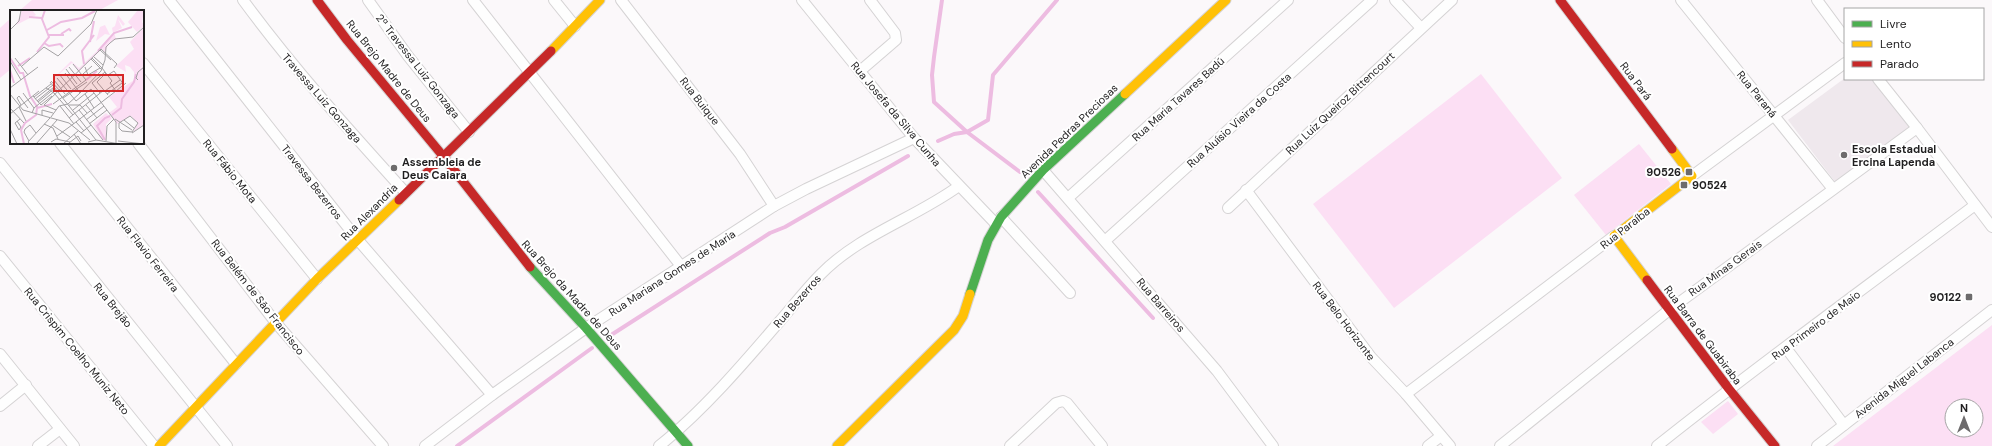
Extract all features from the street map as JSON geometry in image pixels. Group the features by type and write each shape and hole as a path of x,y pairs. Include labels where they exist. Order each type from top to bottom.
{"street":[{"name":"Travessa Bezerros","path":"169,0 358,240 492,395"},
{"name":"Travessa Luiz Gonzaga","path":"243,0 308,85 405,192"},
{"name":"Rua Brejo Madre de Deus","path":"317,0 347,40 443,156"},
{"name":"2ª Travessa Luiz Gonzaga","path":"368,0 408,56 469,132"},
{"path":"473,0 531,72 681,266"},
{"path":"554,0 575,26"},
{"name":"Rua Alexandria","path":"159,446 317,279 405,192 531,72 600,0"},
{"name":"Rua Buique","path":"621,0 740,154 774,206"},
{"name":"Rua Josefa da Silva Cunha","path":"802,0 914,138 959,186 998,220 1070,293"},
{"path":"860,71 896,40 895,33 870,0"},
{"name":"Avenida Pedras Preciosas","path":"837,446 954,330 963,316 988,240 998,220 1043,170 1226,0"},
{"name":"Rua Maria Tavares Badú","path":"1068,198 1288,0"},
{"name":"Rua Aluísio Vieira da Costa","path":"1106,240 1372,0"},
{"path":"1395,0 1421,28"},
{"name":"Rua Luiz Queiroz Bittencourt","path":"1228,208 1452,0"},
{"name":"Rua Pará","path":"1560,0 1692,176"},
{"name":"Rua Paraná","path":"1681,0 1833,189"},
{"path":"1817,0 1844,37"},
{"name":"Rua Fábio Mota","path":"144,64 317,279"},
{"name":"Rua Paraíba","path":"1406,394 1692,176 1844,64"},
{"path":"1879,80 1992,227"},
{"name":"Rua Minas Gerais","path":"1500,446 1669,310 1917,128"},
{"name":"Rua Mariana Gomes de Maria","path":"425,446 492,395 586,328 774,206 806,189 914,138"},
{"name":"Rua Flavio Ferreira","path":"61,144 236,364"},
{"name":"Rua Belém de São Francisco","path":"139,144 276,323 383,446"},
{"name":"Rua Brejo da Madre de Deus","path":"443,156 526,263 586,328 688,446"},
{"name":"Rua Brejão","path":"0,163 227,446"},
{"name":"Rua Barreiros","path":"1043,170 1106,240 1217,371 1274,446"},
{"name":"Rua Bezerros","path":"660,446 677,432 754,351 821,273 839,257 878,233 940,200 959,186"},
{"name":"Rua Belo Horizonte","path":"1246,190 1371,357 1406,394 1450,446"},
{"name":"Rua Primeiro de Maio","path":"1658,446 1729,389 1786,348 1975,205"},
{"name":"Rua Barra de Guabiraba","path":"1614,236 1729,389 1775,446"},
{"name":"Rua Crispim Coelho Muniz Neto","path":"0,256 154,446"},
{"name":"Avenida Miguel Labanca","path":"1817,446 1992,310"},
{"path":"1786,348 1844,425"},
{"path":"0,354 74,446"},
{"path":"0,406 26,385"},
{"path":"1010,446 1056,403 1063,401 1067,403 1102,446"},
{"path":"38,446 60,429"},
{"path":"1428,446 1441,436"}],"shaded area":[{"path":"32,0 118,0 100,10 20,10"},
{"path":"10,19 10,70 0,78 0,28"},
{"path":"1481,74 1562,178 1394,308 1313,204"},
{"name":"Escola Estadual Ercina Lapenda","path":"1844,79 1844,80 1877,80 1912,127 1836,183 1788,120"},
{"path":"1639,144 1671,184 1606,235 1574,195"},
{"path":"1992,325 1992,446 1833,446"},
{"path":"1728,401 1738,414 1713,434 1701,422"}],"waterway":[{"path":"942,0 932,75 934,102 967,132 1020,172"},
{"path":"938,141 954,134 967,132 988,120 993,75 1057,0"},
{"path":"608,337 770,233 785,227 908,156"},
{"path":"1038,192 1153,318"},
{"path":"457,446 592,348"}],"traffic: fast":[{"path":"970,294 988,240 1001,217 1043,170 1125,94"},
{"path":"530,267 586,328 688,446"}],"traffic: slow":[{"path":"551,51 600,0"},
{"path":"1125,94 1226,0"},
{"path":"1647,280 1614,236 1692,176 1672,149"},
{"path":"159,446 317,279 399,200"},
{"path":"837,446 954,330 963,316 970,294"}],"traffic: jam":[{"path":"317,0 347,40 443,156 530,267"},
{"path":"1560,0 1672,149"},
{"path":"399,200 551,51"},
{"path":"1647,280 1729,389 1775,446"}],"place":[{"name":"Escola Estadual Ercina Lapenda","path":"1844,155"},
{"name":"Assembleia de Deus Caiara","path":"394,168"},
{"name":"90526","path":"1689,172"},
{"name":"90524","path":"1684,185"},
{"name":"90122","path":"1969,297"}]}
